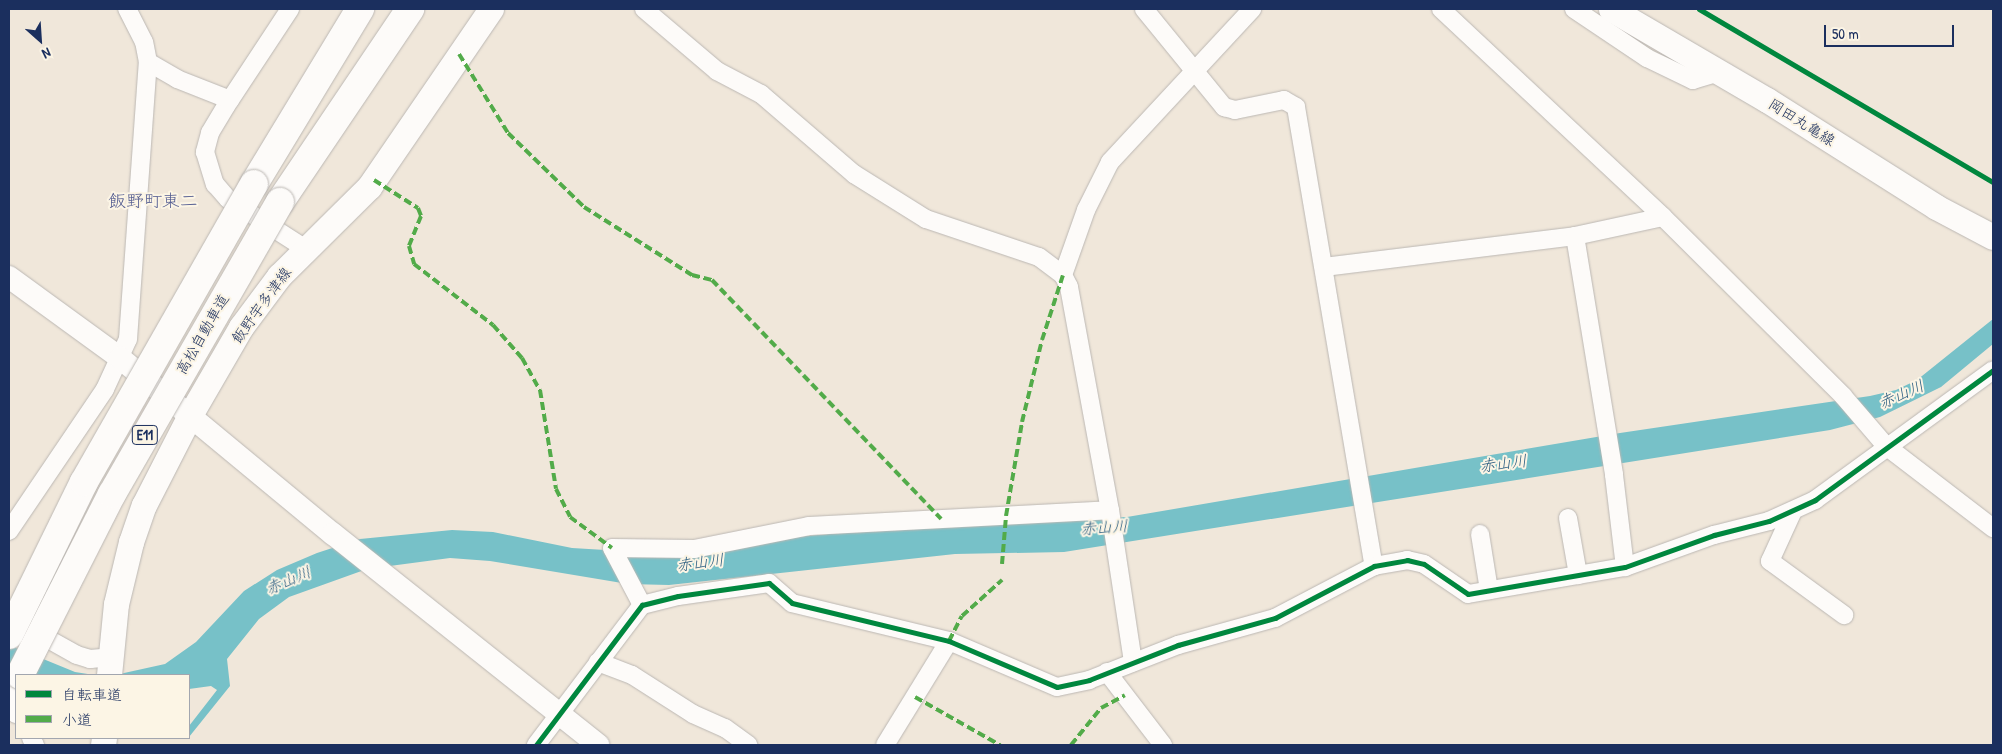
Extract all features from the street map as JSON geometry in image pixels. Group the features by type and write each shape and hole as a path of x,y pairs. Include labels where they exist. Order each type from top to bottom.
{"highway":[{"name":"高松自動車道","path":"9,635 84,482 254,184 360,9"},
{"name":"高松自動車道","path":"21,674 112,494 280,202 410,9"},
{"path":"9,698 15,685"}],"main road":[{"name":"飯野宇多津線","path":"110,666 116,604 131,542 144,506 190,415 241,327 279,276 368,187 491,9"},
{"name":"岡田丸亀線","path":"1611,9 1720,72 1936,207 1993,237"}],"street":[{"path":"9,531 105,389 128,339 132,306 148,62 144,42 127,9"},
{"path":"290,9 210,133 205,152 215,184 228,199 306,249"},
{"path":"644,9 716,71 761,94 862,179 926,219 1039,257 1063,274 1069,287 1110,510 1133,662"},
{"path":"1144,9 1192,71 1224,107 1235,110 1284,100 1296,107 1374,566"},
{"path":"1441,9 1664,217 1843,396 1886,446 1993,528"},
{"path":"1574,9 1647,58 1693,80 1720,72"},
{"path":"1063,274 1086,210 1110,162 1250,10"},
{"path":"148,62 177,79 230,100"},
{"path":"1324,267 1575,236 1664,217"},
{"path":"1575,236 1608,431 1625,567"},
{"path":"9,277 120,358 333,534 386,574 598,745"},
{"path":"638,600 769,583 792,603 949,641 1057,687 1107,672 1178,645 1275,618 1303,606 1374,566 1407,560 1424,564 1468,594 1625,567 1714,535 1792,513 1815,500 1886,446 1993,370"},
{"path":"638,600 612,548 694,549 809,526 1110,510"},
{"path":"1792,513 1770,561 1844,615"},
{"path":"1568,518 1578,575"},
{"path":"1480,534 1489,590"},
{"path":"536,745 598,662 638,600"},
{"path":"9,608 27,626 55,645 110,666"},
{"path":"885,745 949,641"},
{"path":"598,662 632,675 693,714 725,728 748,745"},
{"path":"1107,672 1160,737 1163,745"}],"water":[{"name":"赤山川","path":"1993,319 1993,344 1941,387 1880,417 1830,430 1064,552 955,554 669,585 628,584 490,561 450,558 367,569 289,597 259,619 227,659 230,686 190,736 190,725 217,690 211,686 190,689 190,674 120,674 165,664 196,642 244,591 277,570 317,553 360,539 452,530 493,532 572,548 672,554 784,538 954,523 1127,517 1620,433 1870,396 1896,390 1917,380"},
{"path":"9,645 75,672 88,674 15,674 9,671"}],"marked path":[{"path":"459,54 508,133 584,207 692,275 712,280 941,519"},
{"path":"374,180 418,208 421,216 409,246 414,264 493,325 522,358 540,390 556,489 570,517 612,548"},
{"path":"1002,564 1006,516 1022,422 1042,340 1063,275"},
{"path":"949,641 962,616 1002,580"},
{"path":"1071,745 1101,708 1125,695"},
{"path":"915,697 1000,745"}],"cycle path":[{"path":"1699,9 1993,182"},
{"path":"536,745 642,605 678,596 769,583 792,603 949,641 1057,687 1089,680 1178,645 1275,618 1374,566 1407,560 1424,564 1468,594 1625,567 1714,535 1769,521 1815,500 1993,370"}],"district":[{"name":"飯野町東二","path":"153,201"}]}
